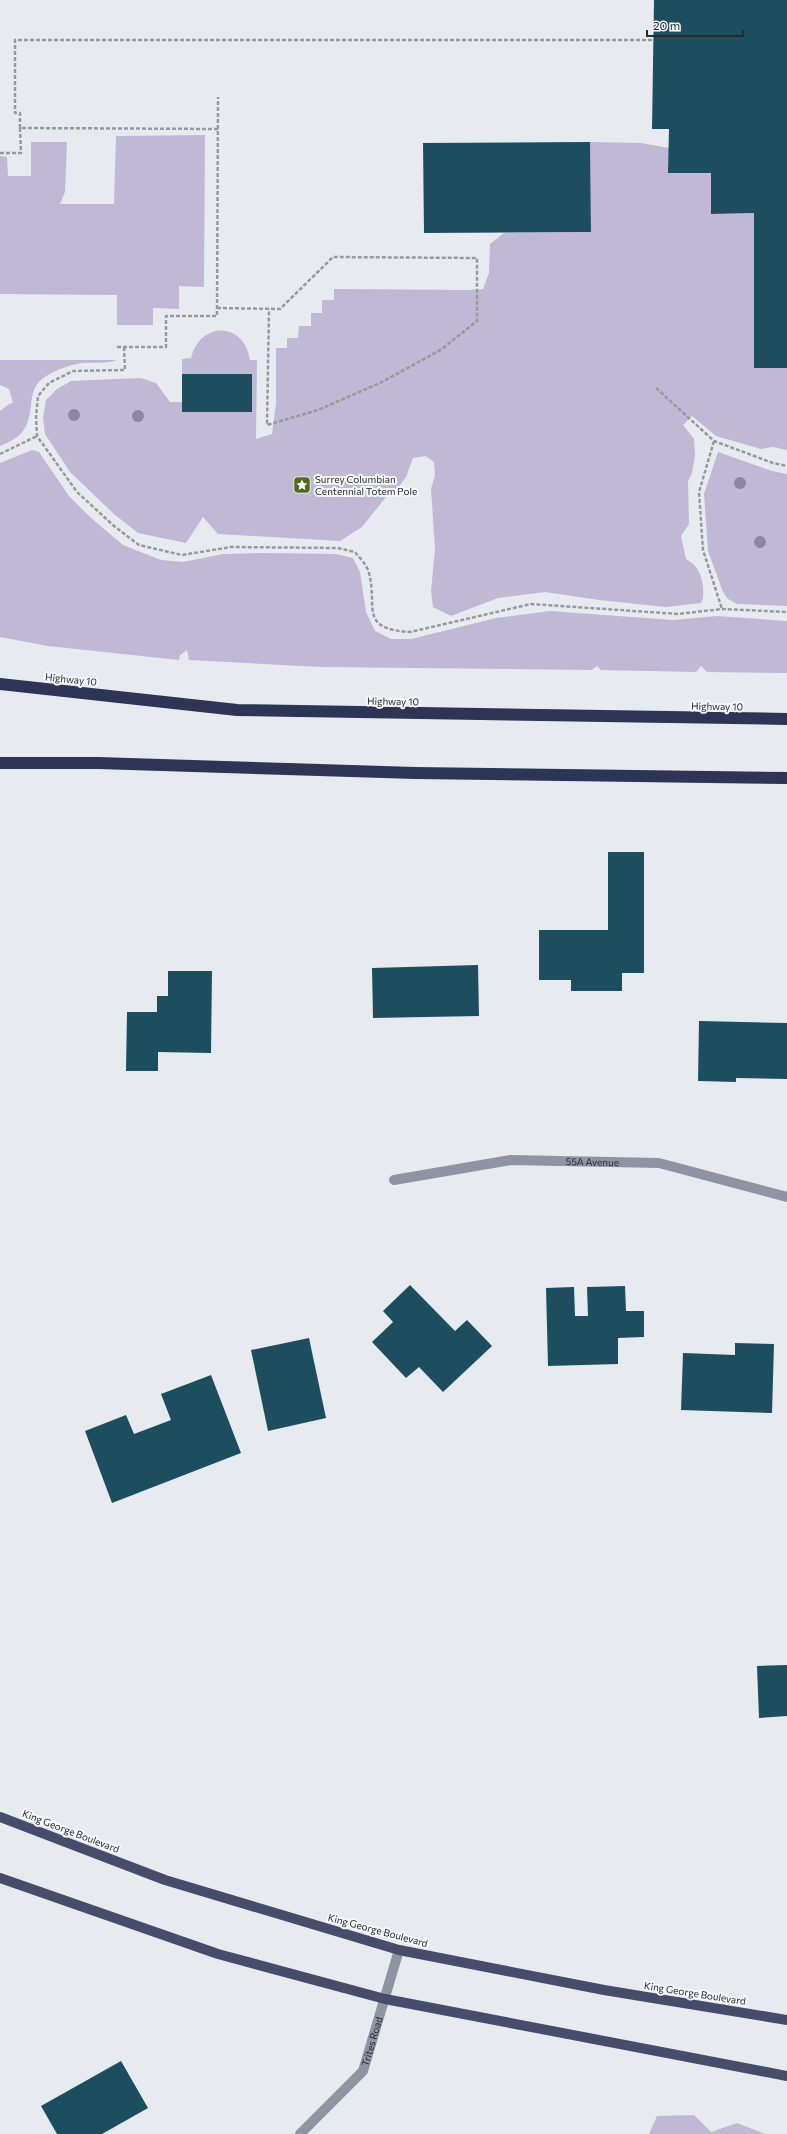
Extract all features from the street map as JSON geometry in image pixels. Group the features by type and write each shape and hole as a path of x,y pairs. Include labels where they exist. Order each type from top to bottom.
{"highway":[{"name":"Highway 10","path":"0,684 237,710 787,718"},
{"path":"0,763 98,763 415,773 787,778"}],"main road":[{"name":"King George Boulevard","path":"0,1817 165,1880 399,1950 604,1990 787,2020"},
{"path":"0,1878 218,1954 386,2000 787,2076"}],"street":[{"name":"55A Avenue","path":"394,1180 511,1160 659,1163 787,1197"},
{"name":"Trites Road","path":"300,2134 363,2071 386,2000 399,1950"}],"path":[{"path":"0,153 21,153 20,113 14,113 15,40 653,40"},
{"path":"117,347 166,347 166,316 217,316 218,97"},
{"path":"20,128 218,129"},
{"path":"217,308 280,309 332,257 477,258 477,321 448,344 382,382 318,410 267,425 269,309"},
{"path":"124,347 125,370 73,371 48,383 38,396 36,417 37,436 77,492 139,545 182,555 231,548 338,548 355,552 369,572 372,609 378,624 392,631 410,632 531,604 678,614 722,609 787,612"},
{"path":"656,388 714,441 773,463 787,466"},
{"path":"0,454 37,436"},
{"path":"714,441 699,492 703,550 722,609"}],"shaded area":[{"path":"205,135 204,287 179,286 179,309 153,308 153,325 117,325 117,295 0,294 0,156 7,157 8,176 31,176 31,142 67,142 65,192 60,204 114,204 116,136"},
{"path":"590,142 641,143 669,148 711,173 711,214 754,213 754,368 787,368 787,450 773,447 761,449 716,436 692,416 683,425 694,439 695,456 692,473 688,481 689,524 681,536 686,559 696,567 702,579 703,595 701,603 666,607 599,600 545,592 498,598 451,616 433,607 431,591 435,549 431,489 435,475 434,462 426,456 413,458 406,477 398,488 390,492 362,527 340,541 218,534 203,517 186,543 138,533 114,514 70,472 45,434 43,418 46,400 57,389 71,381 141,378 156,383 170,402 182,402 182,359 191,358 196,346 203,337 212,332 222,330 231,332 240,338 246,347 250,360 257,360 256,439 272,434 276,403 276,348 287,348 287,338 298,338 299,326 311,326 311,313 322,313 322,300 334,300 334,289 483,289 489,273 490,244 504,233 591,232"},
{"path":"0,360 117,360 77,364 62,368 48,375 39,382 34,391 28,421 24,430 15,439 0,446 0,411 9,404 13,403 9,389 0,385"},
{"path":"32,450 39,452 69,496 90,517 123,545 161,560 183,562 223,554 261,553 336,554 353,558 360,572 366,612 375,631 391,639 411,639 496,618 550,611 673,620 717,616 787,621 787,673 707,672 701,666 696,672 601,670 597,666 592,670 321,667 189,660 187,650 180,655 179,660 48,646 0,637 0,463"},
{"path":"718,452 772,471 787,474 787,606 737,604 728,599 723,592 708,551 704,494"},
{"path":"694,2115 711,2132 737,2123 765,2134 649,2134 657,2116"}],"building":[{"path":"654,0 787,0 787,368 754,368 754,213 711,214 711,173 668,173 669,129 652,129"},
{"path":"590,142 591,232 424,233 423,143"},
{"path":"182,374 252,374 252,412 182,412"},
{"path":"608,852 644,852 644,973 622,973 622,991 571,991 571,980 539,980 539,930 608,930"},
{"path":"478,965 479,1016 373,1018 372,968"},
{"path":"168,971 212,971 211,1053 158,1052 158,1071 126,1071 127,1012 157,1012 157,996 168,996"},
{"path":"699,1021 787,1023 787,1079 736,1078 736,1082 698,1081"},
{"path":"410,1285 455,1331 467,1320 492,1346 443,1392 419,1367 406,1378 372,1342 393,1322 383,1311"},
{"path":"625,1286 626,1311 644,1311 644,1337 618,1338 618,1364 548,1366 546,1288 574,1287 575,1316 588,1316 587,1287"},
{"path":"309,1338 326,1418 268,1431 251,1350"},
{"path":"735,1343 774,1344 772,1413 681,1410 683,1353 735,1355"},
{"path":"211,1375 241,1453 112,1503 85,1431 126,1415 134,1434 171,1420 161,1394"},
{"path":"787,1665 787,1716 759,1718 757,1666"},
{"path":"121,2061 148,2108 102,2134 57,2134 41,2106"}],"place":[{"name":"Surrey Columbian Centennial Totem Pole","path":"302,485"}]}
